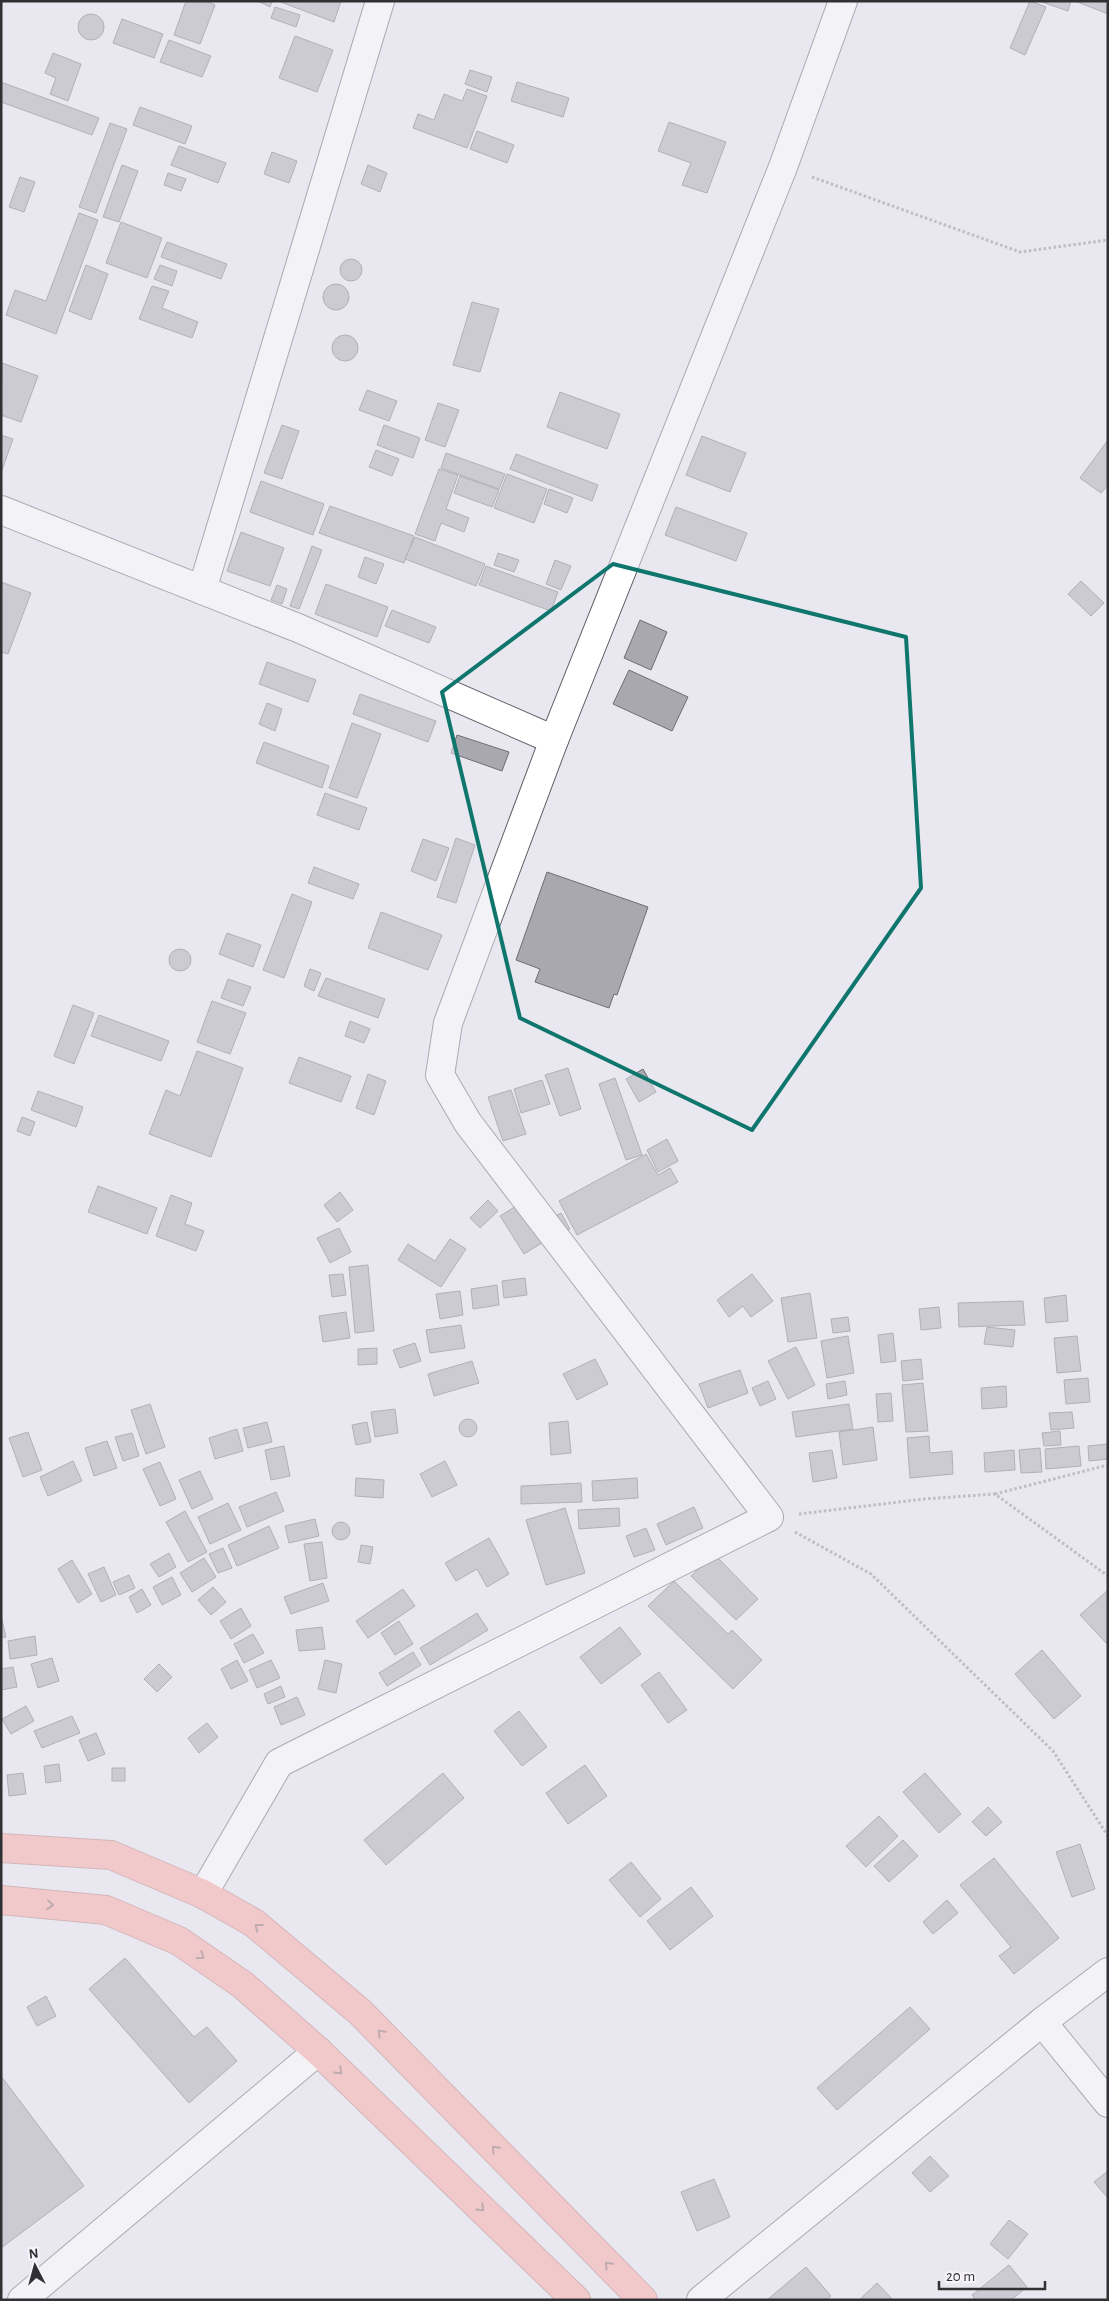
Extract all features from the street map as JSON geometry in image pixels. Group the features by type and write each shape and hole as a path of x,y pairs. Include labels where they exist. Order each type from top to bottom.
{"highway":[{"path":"1,1848 111,1856 203,1894 254,1923 360,2012 642,2300"},
{"path":"1,1900 106,1910 179,1941 243,1985 318,2051 576,2300"}],"street":[{"path":"202,590 380,1"},
{"path":"203,1894 279,1763 768,1517 468,1123 440,1075 448,1023 554,740 783,167 844,1"},
{"path":"1,510 298,628 554,740"},
{"path":"702,2300 1042,2022 1108,1972"},
{"path":"1042,2022 1108,2103"},
{"path":"22,2300 318,2051"}],"path":[{"path":"783,167 1020,252 1108,240"},
{"path":"768,1517 924,1499 995,1494 1108,1465"},
{"path":"995,1494 1108,1576"},
{"path":"768,1517 871,1574 1053,1751 1108,1836"}],"highlighted area":[{"path":"613,564 906,637 921,888 752,1130 520,1018 442,692"}],"building":[{"path":"186,1 206,1 215,5 200,44 174,35"},
{"path":"258,1 272,1 270,7"},
{"path":"278,1 341,1 334,22"},
{"path":"1030,1 1046,7 1025,55 1010,48"},
{"path":"1039,1 1071,1 1068,11"},
{"path":"1075,1 1108,1 1108,14"},
{"path":"275,7 300,15 296,27 271,18"},
{"path":"91,14 100,18 104,27 100,36 91,40 82,36 78,27 82,18"},
{"path":"122,19 163,34 154,58 113,43"},
{"path":"295,36 333,50 317,92 279,78"},
{"path":"169,40 211,56 202,77 160,62"},
{"path":"53,53 81,64 68,101 50,94 56,78 45,73"},
{"path":"470,70 492,77 487,92 465,84"},
{"path":"1,82 99,118 92,135 1,102"},
{"path":"517,82 569,98 563,117 511,101"},
{"path":"467,89 487,96 467,148 413,128 418,114 434,120 444,94 462,101"},
{"path":"140,107 192,126 185,144 133,125"},
{"path":"669,122 726,142 707,193 682,185 691,163 658,151"},
{"path":"110,123 127,129 96,213 79,207"},
{"path":"477,131 514,145 507,163 470,149"},
{"path":"179,146 226,163 218,183 171,165"},
{"path":"272,152 297,161 289,183 264,174"},
{"path":"122,165 138,171 119,222 103,217"},
{"path":"368,165 387,173 380,192 361,184"},
{"path":"168,173 186,179 181,191 164,185"},
{"path":"20,177 35,182 24,212 9,207"},
{"path":"79,213 98,220 56,334 6,315 15,290 46,301"},
{"path":"121,222 162,238 147,278 106,263"},
{"path":"167,242 227,264 221,279 161,257"},
{"path":"351,259 359,262 362,270 359,278 351,281 343,278 340,270 343,262"},
{"path":"86,265 108,274 91,320 69,311"},
{"path":"160,265 177,271 172,286 154,279"},
{"path":"336,284 345,288 349,297 345,306 336,310 327,306 323,297 327,288"},
{"path":"152,286 169,291 162,308 198,322 192,338 139,319"},
{"path":"472,302 499,309 480,372 453,365"},
{"path":"345,335 354,339 358,348 354,357 345,361 336,357 332,348 336,339"},
{"path":"2,363 38,376 21,422 1,415"},
{"path":"367,390 397,401 389,421 359,410"},
{"path":"560,392 620,414 607,449 547,427"},
{"path":"438,403 459,410 445,447 425,440"},
{"path":"282,425 299,431 282,479 264,473"},
{"path":"384,425 420,438 413,458 377,445"},
{"path":"1,435 13,439 1,473"},
{"path":"702,436 746,453 730,492 686,475"},
{"path":"1108,440 1108,485 1101,493 1080,478"},
{"path":"376,450 399,459 392,476 369,467"},
{"path":"446,453 505,474 499,489 441,468"},
{"path":"516,454 598,485 592,501 510,469"},
{"path":"439,469 458,475 446,509 469,518 464,532 441,523 435,541 415,534"},
{"path":"507,474 547,489 534,523 494,508"},
{"path":"460,476 499,490 492,507 454,493"},
{"path":"261,481 324,504 313,535 250,512"},
{"path":"549,489 573,498 567,513 544,504"},
{"path":"330,506 414,536 404,563 319,533"},
{"path":"676,507 747,533 736,561 665,535"},
{"path":"241,532 284,548 270,586 227,571"},
{"path":"415,537 485,564 476,586 405,559"},
{"path":"312,546 322,550 299,609 290,606"},
{"path":"498,553 519,560 514,572 494,565"},
{"path":"365,557 384,564 376,584 358,577"},
{"path":"555,560 571,566 561,590 546,584"},
{"path":"486,566 558,592 551,611 479,585"},
{"path":"1081,581 1104,603 1091,616 1068,594"},
{"path":"1,582 31,593 8,654 1,652"},
{"path":"326,584 388,607 377,637 315,614"},
{"path":"277,585 287,589 282,604 271,600"},
{"path":"392,610 436,627 429,643 385,626"},
{"path":"640,620 667,632 651,670 624,658"},
{"path":"267,662 316,680 308,702 259,684"},
{"path":"629,670 688,697 672,731 613,704"},
{"path":"360,694 436,721 428,742 353,714"},
{"path":"267,703 282,709 275,731 259,724"},
{"path":"352,723 381,734 357,798 329,788"},
{"path":"457,735 509,752 502,771 451,753"},
{"path":"264,742 329,766 322,788 256,763"},
{"path":"325,793 367,808 359,830 317,815"},
{"path":"456,838 475,845 456,903 437,897"},
{"path":"423,839 449,848 436,881 411,871"},
{"path":"314,867 359,884 353,899 308,883"},
{"path":"547,872 648,907 617,995 614,994 609,1008 535,982 540,969 516,960"},
{"path":"292,894 312,902 284,978 263,970"},
{"path":"381,912 442,935 428,970 368,948"},
{"path":"227,933 261,945 253,967 219,954"},
{"path":"180,949 188,952 191,960 188,968 180,971 172,968 169,960 172,952"},
{"path":"310,969 321,973 314,991 304,986"},
{"path":"326,978 385,999 378,1018 318,996"},
{"path":"228,979 251,987 243,1006 221,998"},
{"path":"212,1001 246,1013 230,1054 197,1042"},
{"path":"73,1005 94,1013 74,1064 54,1056"},
{"path":"99,1015 169,1041 161,1061 91,1036"},
{"path":"350,1021 370,1029 364,1043 345,1036"},
{"path":"197,1051 243,1068 211,1157 149,1134 166,1090 180,1096"},
{"path":"299,1057 351,1076 341,1102 289,1083"},
{"path":"568,1068 581,1109 560,1116 545,1075"},
{"path":"643,1069 656,1092 639,1102 626,1079"},
{"path":"368,1074 386,1081 374,1115 356,1108"},
{"path":"615,1078 642,1155 626,1160 599,1084"},
{"path":"542,1080 550,1104 521,1113 514,1089"},
{"path":"511,1090 526,1134 503,1141 488,1097"},
{"path":"38,1091 83,1107 76,1127 31,1110"},
{"path":"22,1117 35,1122 30,1136 17,1131"},
{"path":"667,1139 678,1161 658,1172 647,1150"},
{"path":"646,1154 658,1175 670,1168 678,1182 577,1235 559,1201"},
{"path":"98,1186 157,1208 147,1234 88,1212"},
{"path":"340,1192 353,1210 337,1222 324,1205"},
{"path":"171,1195 192,1203 185,1224 204,1231 196,1251 156,1236"},
{"path":"488,1200 498,1211 480,1228 470,1218"},
{"path":"521,1203 545,1241 524,1254 500,1216"},
{"path":"561,1213 570,1229 556,1236 548,1220"},
{"path":"339,1228 351,1252 330,1263 317,1238"},
{"path":"450,1239 466,1249 441,1287 398,1260 408,1244 435,1261"},
{"path":"368,1265 374,1331 355,1333 349,1267"},
{"path":"343,1274 346,1295 332,1297 329,1275"},
{"path":"752,1274 773,1301 751,1317 743,1306 729,1317 717,1300"},
{"path":"525,1278 527,1295 504,1298 502,1281"},
{"path":"497,1285 499,1305 473,1309 471,1289"},
{"path":"460,1291 463,1315 440,1319 436,1294"},
{"path":"810,1293 817,1338 788,1342 781,1298"},
{"path":"1066,1295 1068,1321 1046,1323 1044,1298"},
{"path":"1023,1301 1025,1325 959,1327 958,1303"},
{"path":"939,1307 941,1328 921,1330 919,1309"},
{"path":"346,1312 350,1338 323,1342 319,1316"},
{"path":"848,1317 850,1331 833,1333 831,1319"},
{"path":"461,1325 465,1348 430,1353 426,1330"},
{"path":"987,1327 1015,1330 1013,1347 984,1344"},
{"path":"893,1333 896,1361 881,1363 878,1335"},
{"path":"848,1336 854,1373 827,1378 821,1341"},
{"path":"1077,1336 1081,1371 1057,1373 1054,1338"},
{"path":"415,1343 421,1361 400,1368 393,1350"},
{"path":"796,1347 815,1385 788,1399 768,1361"},
{"path":"377,1348 377,1364 358,1365 358,1349"},
{"path":"595,1359 608,1384 577,1400 563,1374"},
{"path":"921,1359 923,1379 903,1381 901,1361"},
{"path":"472,1361 479,1383 434,1396 428,1374"},
{"path":"740,1370 748,1393 708,1408 699,1384"},
{"path":"1088,1378 1090,1402 1066,1404 1064,1380"},
{"path":"768,1381 776,1399 760,1406 752,1388"},
{"path":"845,1381 847,1395 828,1399 826,1384"},
{"path":"923,1383 928,1431 906,1432 902,1385"},
{"path":"1006,1386 1007,1407 982,1409 981,1388"},
{"path":"891,1393 893,1421 878,1422 876,1394"},
{"path":"150,1404 165,1447 146,1454 131,1410"},
{"path":"849,1404 853,1429 796,1437 792,1412"},
{"path":"395,1409 398,1433 375,1437 371,1412"},
{"path":"1072,1412 1074,1428 1051,1430 1049,1413"},
{"path":"464,1419 472,1419 477,1424 475,1435 464,1437 459,1432 459,1424"},
{"path":"568,1421 571,1453 551,1455 549,1423"},
{"path":"267,1422 272,1442 248,1448 243,1428"},
{"path":"367,1422 371,1442 356,1445 352,1425"},
{"path":"873,1427 877,1460 843,1465 839,1432"},
{"path":"237,1429 243,1451 215,1459 209,1438"},
{"path":"1060,1431 1061,1445 1044,1446 1042,1433"},
{"path":"28,1432 42,1470 23,1477 9,1438"},
{"path":"132,1433 139,1456 123,1461 115,1437"},
{"path":"929,1436 930,1453 952,1451 953,1474 910,1478 907,1438"},
{"path":"107,1441 117,1468 94,1476 85,1448"},
{"path":"1108,1444 1108,1459 1089,1461 1088,1446"},
{"path":"284,1446 290,1476 271,1480 265,1450"},
{"path":"1079,1446 1081,1466 1046,1469 1045,1449"},
{"path":"1040,1448 1042,1472 1021,1473 1019,1450"},
{"path":"832,1450 837,1478 813,1482 809,1453"},
{"path":"1014,1450 1015,1470 985,1472 984,1453"},
{"path":"73,1461 82,1481 48,1496 40,1477"},
{"path":"445,1461 457,1485 432,1497 420,1474"},
{"path":"160,1462 176,1499 160,1506 143,1469"},
{"path":"200,1471 213,1499 192,1509 179,1480"},
{"path":"356,1478 384,1480 383,1498 355,1496"},
{"path":"637,1478 638,1498 593,1501 592,1481"},
{"path":"581,1483 582,1502 521,1504 521,1486"},
{"path":"276,1492 284,1511 247,1527 239,1507"},
{"path":"228,1503 241,1530 210,1544 198,1517"},
{"path":"694,1507 703,1528 666,1545 657,1524"},
{"path":"565,1508 585,1573 546,1585 526,1520"},
{"path":"619,1508 620,1526 579,1529 578,1510"},
{"path":"185,1511 207,1552 188,1562 166,1522"},
{"path":"315,1519 319,1536 289,1543 285,1526"},
{"path":"341,1522 347,1525 350,1531 347,1537 341,1540 335,1537 332,1531 335,1525"},
{"path":"269,1526 279,1548 237,1566 228,1545"},
{"path":"646,1528 655,1550 634,1557 626,1536"},
{"path":"489,1538 509,1574 487,1587 477,1569 456,1581 445,1563"},
{"path":"322,1542 327,1578 310,1581 304,1544"},
{"path":"361,1545 373,1547 370,1564 358,1562"},
{"path":"223,1548 232,1568 218,1573 209,1554"},
{"path":"169,1553 176,1567 159,1577 150,1564"},
{"path":"714,1554 758,1599 736,1620 691,1576"},
{"path":"204,1558 216,1577 192,1592 180,1573"},
{"path":"72,1560 92,1594 78,1603 58,1569"},
{"path":"104,1567 116,1595 101,1602 88,1574"},
{"path":"129,1575 135,1588 119,1595 113,1582"},
{"path":"172,1577 181,1595 162,1605 153,1587"},
{"path":"674,1581 728,1634 732,1630 762,1660 733,1689 648,1606"},
{"path":"323,1583 329,1601 291,1614 284,1597"},
{"path":"213,1587 226,1602 211,1615 198,1600"},
{"path":"142,1589 151,1605 137,1613 129,1597"},
{"path":"403,1589 415,1606 368,1638 356,1621"},
{"path":"1108,1590 1108,1645 1080,1615"},
{"path":"241,1608 251,1626 231,1639 220,1621"},
{"path":"477,1613 488,1630 430,1665 420,1648"},
{"path":"1,1616 6,1637 1,1638"},
{"path":"399,1621 413,1644 395,1655 381,1633"},
{"path":"322,1627 325,1649 299,1651 296,1630"},
{"path":"620,1627 641,1654 601,1684 580,1657"},
{"path":"253,1634 264,1653 244,1663 234,1644"},
{"path":"35,1636 37,1655 10,1659 8,1641"},
{"path":"1042,1650 1081,1696 1054,1719 1015,1674"},
{"path":"413,1652 421,1665 387,1686 379,1673"},
{"path":"52,1658 59,1681 38,1688 31,1664"},
{"path":"237,1660 248,1681 231,1689 221,1669"},
{"path":"271,1660 280,1678 257,1688 249,1670"},
{"path":"325,1660 342,1664 336,1693 318,1689"},
{"path":"159,1664 172,1677 157,1692 144,1679"},
{"path":"13,1667 17,1687 1,1690 1,1669"},
{"path":"659,1672 687,1710 668,1723 641,1685"},
{"path":"281,1686 285,1697 268,1704 264,1694"},
{"path":"297,1697 305,1715 281,1725 274,1707"},
{"path":"26,1706 34,1721 11,1734 2,1719"},
{"path":"519,1711 547,1747 522,1766 494,1731"},
{"path":"72,1716 80,1733 42,1748 34,1731"},
{"path":"207,1723 218,1737 199,1753 188,1738"},
{"path":"96,1733 105,1754 88,1761 79,1740"},
{"path":"59,1764 61,1781 46,1783 44,1766"},
{"path":"585,1765 607,1796 568,1824 546,1793"},
{"path":"112,1768 125,1768 125,1781 112,1781"},
{"path":"23,1773 26,1794 9,1796 7,1775"},
{"path":"443,1773 464,1798 386,1865 364,1840"},
{"path":"925,1773 961,1814 939,1833 903,1792"},
{"path":"988,1807 1002,1822 986,1836 972,1822"},
{"path":"879,1816 898,1836 866,1867 846,1846"},
{"path":"903,1840 918,1856 889,1882 874,1866"},
{"path":"1080,1844 1095,1889 1072,1897 1056,1852"},
{"path":"994,1858 1059,1938 1014,1974 999,1956 1011,1947 960,1885"},
{"path":"631,1862 661,1899 640,1917 609,1880"},
{"path":"691,1887 713,1916 670,1950 647,1921"},
{"path":"947,1900 958,1913 933,1934 923,1922"},
{"path":"125,1958 194,2037 207,2027 237,2061 189,2103 89,1989"},
{"path":"46,1996 56,2016 37,2026 27,2007"},
{"path":"910,2007 930,2029 837,2110 817,2088"},
{"path":"1,2076 84,2186 1,2248"},
{"path":"930,2156 949,2176 930,2192 912,2173"},
{"path":"1108,2171 1108,2198 1094,2182"},
{"path":"714,2179 730,2217 697,2231 681,2192"},
{"path":"1009,2220 1028,2234 1008,2259 990,2244"},
{"path":"1009,2265 1027,2287 1011,2300 976,2300 972,2295"},
{"path":"806,2267 831,2296 827,2300 767,2300"},
{"path":"877,2283 893,2300 859,2300"}]}
